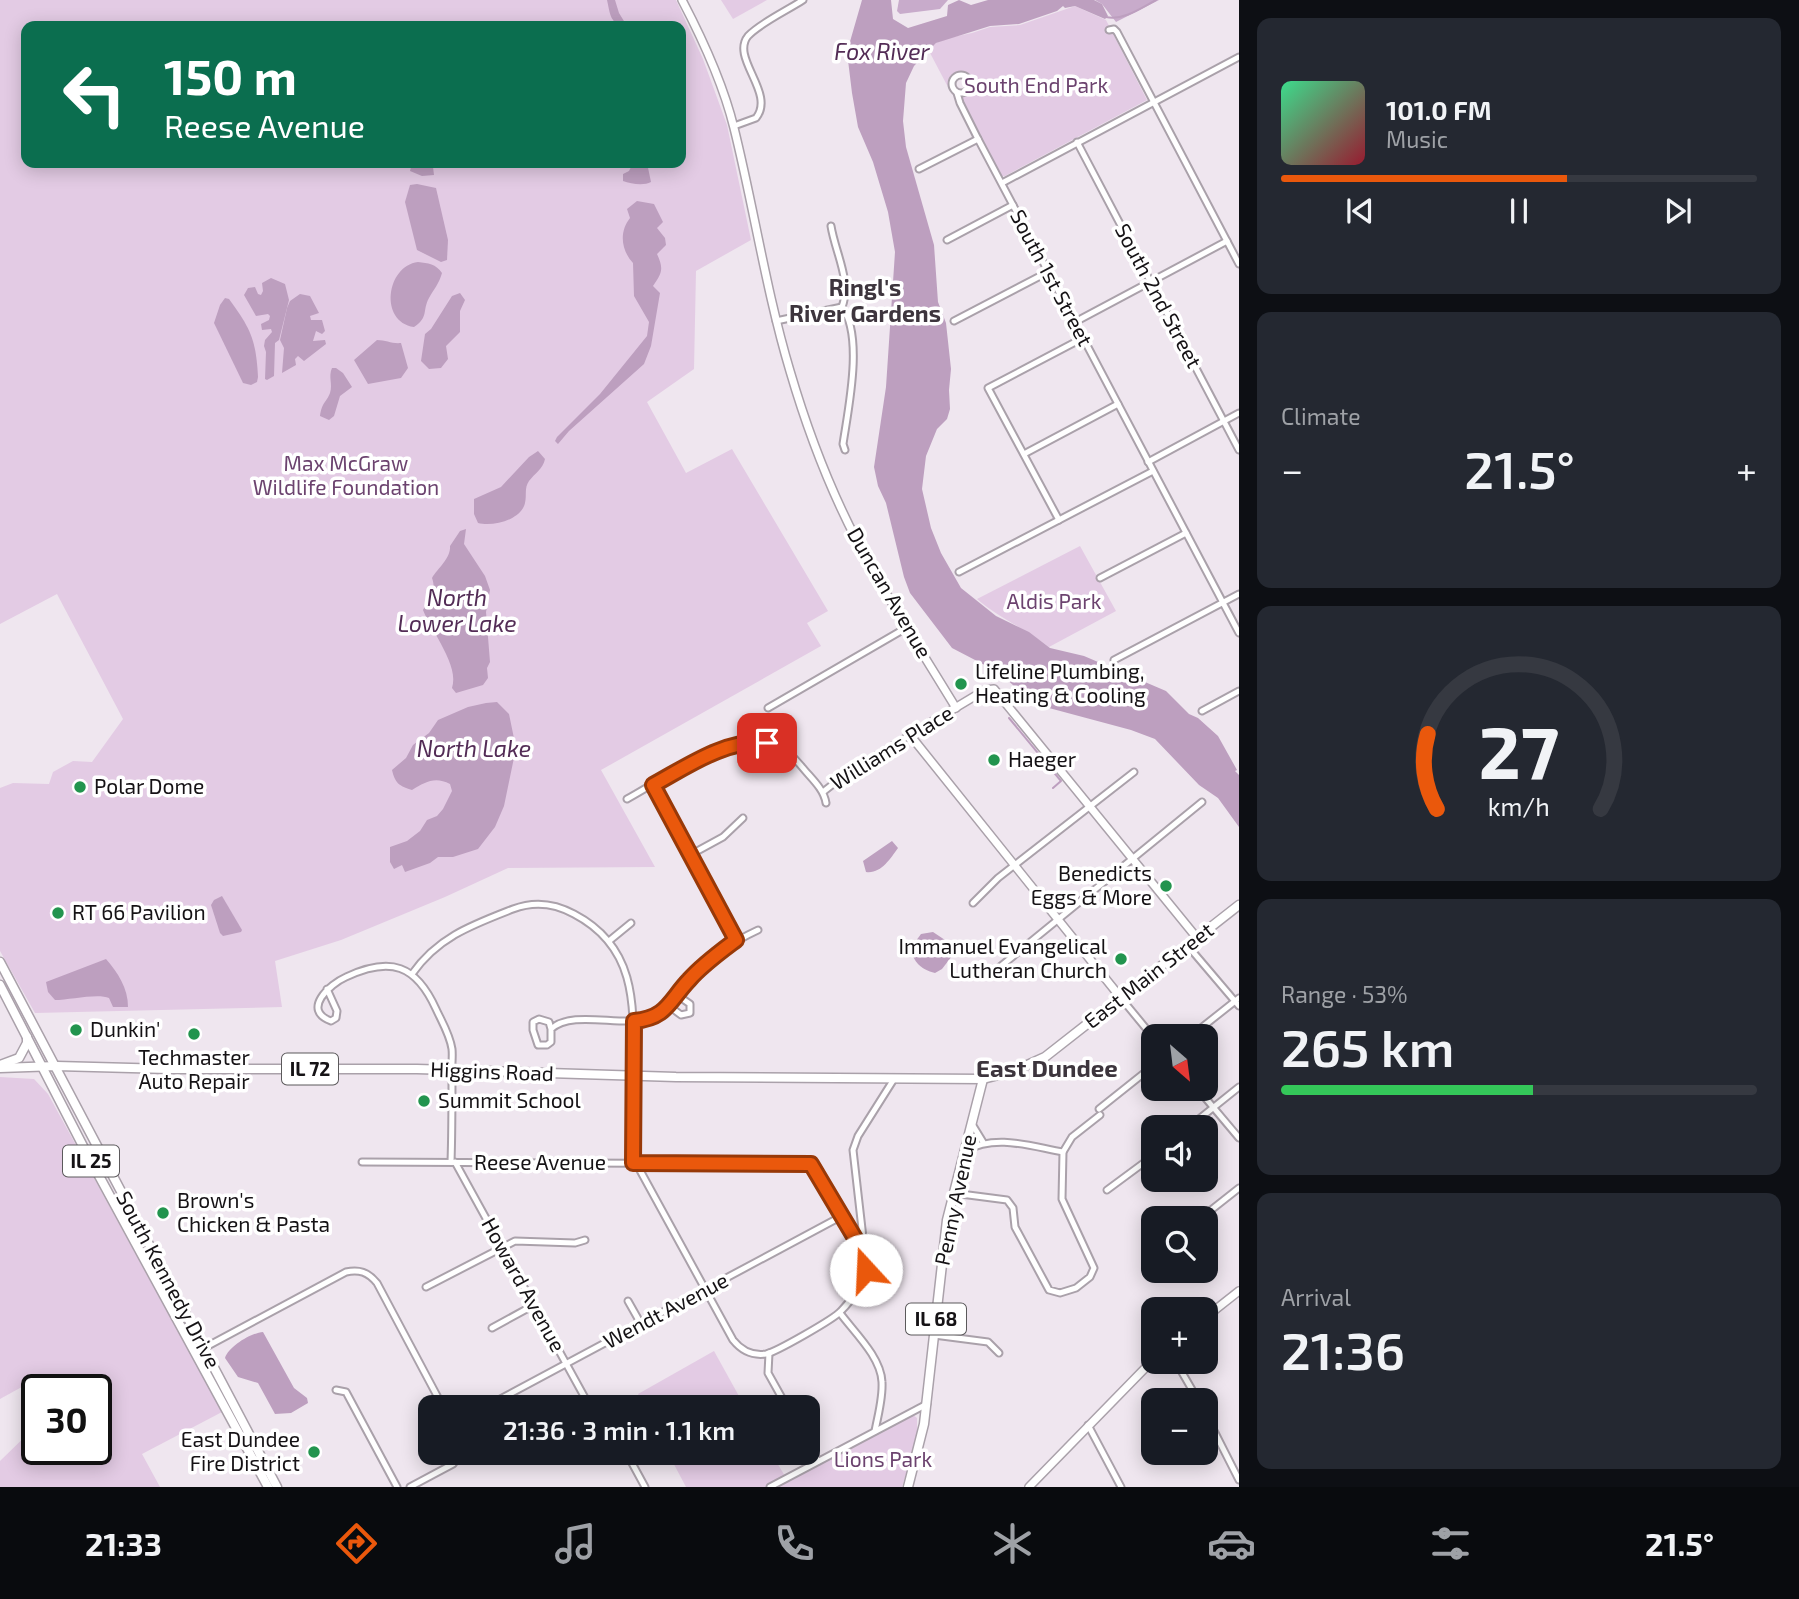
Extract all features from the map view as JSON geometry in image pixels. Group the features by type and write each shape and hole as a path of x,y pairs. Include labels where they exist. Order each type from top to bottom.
{"main road":[{"name":"East Main Street","path":"983,1079 1014,1072 1045,1057 1239,905"},
{"name":"South Kennedy Drive","path":"0,962 277,1487"},
{"name":"South Kennedy Drive","path":"0,985 85,1150 268,1487"},
{"path":"0,1067 19,1058 27,1042 27,1034"},
{"name":"Higgins Road","path":"0,1067 452,1070 633,1077 983,1079"},
{"name":"Penny Avenue","path":"908,1487 921,1443 927,1404 945,1234 983,1079"}],"street":[{"path":"682,0 711,60 734,126 757,118 762,108 760,94 744,50 745,40 803,0"},
{"path":"1110,30 1117,32 1239,264"},
{"path":"1002,183 1239,57"},
{"name":"South 1st Street","path":"957,93 978,139 1153,471"},
{"name":"Duncan Avenue","path":"734,126 776,321 797,393 827,476 857,542 956,708"},
{"path":"919,169 978,139"},
{"name":"South 2nd Street","path":"1077,142 1239,450"},
{"path":"947,240 1013,205"},
{"path":"831,226 846,285 842,307 850,325 853,381 843,444 845,450"},
{"path":"1075,322 1227,241"},
{"path":"954,321 1048,272"},
{"path":"776,321 842,307"},
{"path":"1059,520 988,388 1083,338"},
{"path":"1024,454 1118,404"},
{"path":"1148,462 1239,413"},
{"path":"959,572 1153,471 1239,633"},
{"path":"1100,578 1186,533"},
{"path":"1114,660 1239,594"},
{"path":"768,708 906,628"},
{"name":"Williams Place","path":"822,792 986,689 992,689 1089,806"},
{"path":"1202,711 1239,691"},
{"path":"910,736 1142,1024"},
{"path":"627,799 712,753 732,746 762,742 783,748 796,759 822,792 826,803"},
{"path":"974,903 990,884 1134,772"},
{"path":"653,785 736,940"},
{"path":"990,975 1202,802"},
{"path":"1089,806 1197,938"},
{"path":"690,855 723,836 743,818"},
{"path":"327,989 337,1011 336,1018 331,1021 325,1019 317,1004 327,989 345,977 378,966 392,966 412,974 429,952 448,939 486,920 527,905 548,905 568,911 593,925 619,956 629,981 634,1021 635,1163 737,1345 750,1353 769,1353 840,1313 864,1276 865,1255 853,1161 854,1147 858,1136 894,1079"},
{"path":"609,941 631,923"},
{"path":"551,1029 572,1021 634,1021 651,1018 668,1006 692,976 736,940 758,930"},
{"path":"1188,946 1237,1001 1207,1024"},
{"name":"Howard Avenue","path":"412,974 428,991 448,1035 452,1054 453,1162 583,1395"},
{"path":"668,1006 681,1015 690,1013 691,1005 677,995"},
{"path":"542,1018 549,1022 551,1029 551,1042 538,1045 533,1022 542,1018"},
{"path":"953,1193 1007,1200 1013,1208 1014,1225 1046,1288 1058,1293 1073,1289 1090,1277 1094,1268 1062,1199 1063,1152 1072,1137 1141,1076"},
{"path":"1204,1115 1239,1087"},
{"path":"1207,1101 1239,1138"},
{"path":"972,1123 983,1142"},
{"path":"965,1151 983,1142 1013,1143 1063,1152"},
{"name":"Reese Avenue","path":"362,1162 803,1163 814,1167 842,1216"},
{"path":"1107,1190 1141,1165"},
{"path":"1216,1206 1239,1188"},
{"path":"842,1216 865,1255"},
{"name":"Wendt Avenue","path":"508,1395 842,1216"},
{"path":"426,1287 502,1246 522,1240 575,1243 585,1240"},
{"path":"204,1348 346,1272 359,1270 377,1283 437,1395"},
{"path":"1218,1308 1239,1291"},
{"path":"628,1301 641,1324"},
{"path":"492,1328 534,1305"},
{"path":"840,1313 874,1359 881,1375 882,1390 875,1431"},
{"path":"934,1335 988,1342 999,1353"},
{"path":"769,1353 768,1373 781,1395"},
{"path":"1029,1487 1141,1372"},
{"path":"336,1390 346,1392 397,1487"},
{"path":"820,1460 927,1404"},
{"path":"1088,1425 1121,1487"},
{"path":"1218,1438 1239,1479"},
{"path":"410,1487 451,1465"},
{"path":"633,1465 645,1487"},
{"path":"770,1487 811,1465"}],"green space":[{"name":"Max McGraw Wildlife Foundation","path":"0,0 676,0 686,21 21,21 21,168 686,168 686,22 727,125 751,240 696,271 694,369 647,402 686,473 732,449 828,611 807,623 821,646 601,770 655,867 508,868 341,940 275,961 282,1007 35,1013 0,951 0,788 13,783 49,784 53,772 73,761 92,762 123,719 57,594 0,624"},
{"path":"721,0 767,0 733,19"},
{"name":"South End Park","path":"1075,6 1106,20 1147,100 1002,176 961,99 972,88 971,78 964,73 956,74 949,89 929,51 936,43 948,38 990,27 1020,25"},
{"name":"Aldis Park","path":"1080,546 1116,611 1049,647 977,599"},
{"path":"0,1077 34,1079 48,1094 222,1412 142,1454 160,1487 0,1487 0,1461 21,1441 21,1465 112,1465 112,1374 21,1374 21,1387 0,1399"},
{"path":"714,1351 738,1395 639,1395"},
{"name":"Lions Park","path":"913,1415 917,1418 917,1437 902,1487 686,1487 674,1465 778,1465 788,1481"}],"shaded area":[{"path":"899,0 948,0 940,9 900,14 897,11"},
{"path":"1095,0 1159,0 1116,22 1102,4"}],"water":[{"path":"607,0 615,0 624,21 614,21"},
{"name":"Fox River","path":"862,0 891,0 893,19 908,28 947,16 948,5 959,0 971,5 988,0 1094,0 1102,4 1108,16 1105,19 1075,6 1063,6 1057,11 1019,24 990,26 936,43 914,66 906,83 903,121 906,147 934,245 938,302 946,323 951,369 950,409 947,419 937,429 926,456 922,489 931,528 941,553 961,588 996,616 1029,632 1050,648 1084,656 1166,691 1189,714 1198,718 1218,736 1239,775 1239,827 1218,798 1199,785 1155,739 1049,708 1014,686 1000,673 952,648 910,593 874,467 886,387 895,252 888,212 873,162 858,127 852,93 847,52"},
{"path":"411,168 433,168 434,175 422,176 410,171"},
{"path":"630,168 648,168 651,182 637,184 623,181 623,174"},
{"path":"410,185 436,188 448,240 447,260 441,262 417,250 405,202"},
{"path":"637,201 654,204 663,222 657,228 665,238 666,245 657,254 661,271 653,286 660,293 651,346 644,364 558,444 555,441 557,437 600,394 647,336 649,322 634,296 633,263 623,241 624,229 630,218 627,209"},
{"path":"418,262 434,266 442,273 423,317 414,327 403,323 395,315 391,294 399,273"},
{"path":"271,278 285,284 289,300 279,340 275,343 274,376 267,380 264,346 265,340 272,332 271,329 262,330 261,324 269,320 270,316 256,316 244,295 248,288 255,287 261,295 262,283"},
{"path":"460,293 465,300 460,311 460,332 446,346 448,359 441,368 429,369 421,361 425,334 452,296"},
{"path":"300,294 310,296 319,313 310,316 311,320 322,320 325,331 322,334 316,331 313,341 325,340 326,344 304,361 298,356 295,359 296,365 282,373 284,348 280,340 287,308 290,301"},
{"path":"225,298 229,299 243,319 254,344 258,377 257,382 251,385 243,383 214,323"},
{"path":"377,340 401,343 408,368 401,378 368,384 354,360"},
{"path":"332,368 343,373 352,387 340,396 334,416 329,420 320,416 330,393"},
{"name":"North Lower Lake","path":"538,451 545,459 527,484 525,503 518,514 506,521 478,523 474,514 474,499 501,487"},
{"name":"North Lower Lake","path":"466,529 464,544 485,576 490,590 486,612 490,662 487,668 488,678 483,685 456,693 452,688 452,669 423,610 433,591 432,578 446,559 450,546 460,531"},
{"name":"North Lake","path":"497,702 509,714 516,748 504,806 495,827 478,849 453,857 438,857 430,863 405,872 402,865 394,869 390,862 390,847 407,841 420,831 427,820 437,816 452,791 450,784 440,780 408,789 396,781 392,770 406,758 413,745 429,733 438,720 468,707"},
{"path":"892,841 898,848 888,861 876,871 866,872 863,861"},
{"path":"222,896 241,932 223,936 220,933 211,905"},
{"path":"933,932 948,942 952,956 942,969 935,973 919,965 910,949 921,934"},
{"path":"106,959 121,981 128,1007 113,1007 109,998 104,997 55,1000 48,992 46,982"},
{"path":"263,1332 294,1388 307,1398 308,1403 291,1413 275,1414 258,1383 238,1377 225,1358 241,1341"}],"waterway":[{"path":"1106,17 1125,15 1156,0"},
{"path":"1009,718 1061,781 1053,788"}],"place":[{"name":"Lifeline Plumbing, Heating & Cooling","path":"961,684"},
{"name":"Haeger","path":"994,760"},
{"name":"Polar Dome","path":"80,787"},
{"name":"Benedicts Eggs & More","path":"1166,886"},
{"name":"RT 66 Pavilion","path":"58,913"},
{"name":"Immanuel Evangelical Lutheran Church","path":"1121,959"},
{"name":"Dunkin'","path":"76,1030"},
{"name":"Techmaster Auto Repair","path":"194,1034"},
{"name":"Summit School","path":"424,1101"},
{"name":"Brown's Chicken & Pasta","path":"163,1213"},
{"name":"East Dundee Fire District","path":"314,1452"}],"district":[{"name":"Ringl's River Gardens","path":"865,301"},
{"name":"East Dundee","path":"1047,1069"}],"route":[{"path":"767,743 726,747 653,785 736,940 692,976 664,1011 648,1019 634,1021 633,1163 811,1164 865,1255 866,1270"}]}
